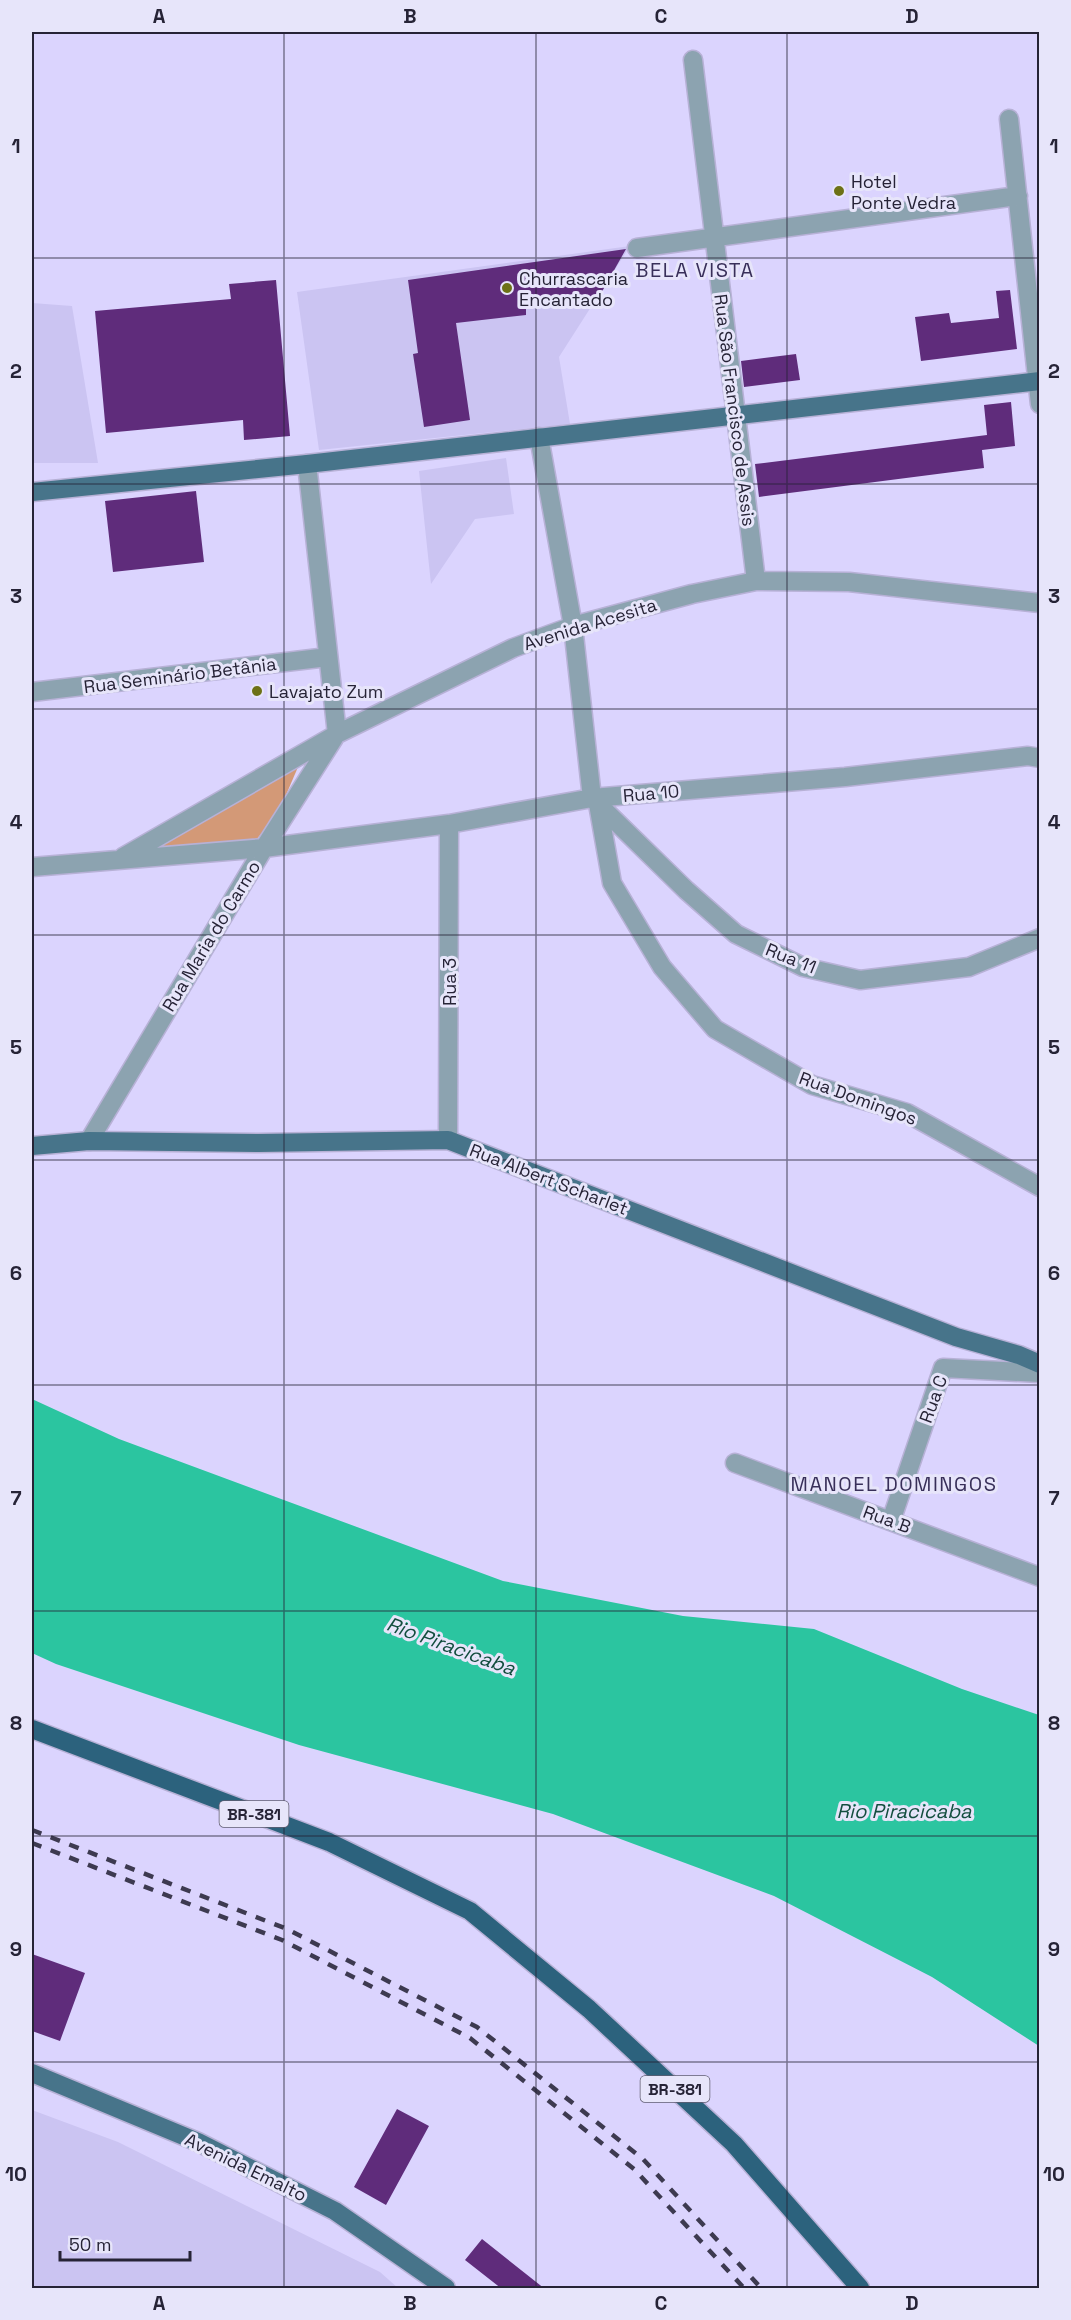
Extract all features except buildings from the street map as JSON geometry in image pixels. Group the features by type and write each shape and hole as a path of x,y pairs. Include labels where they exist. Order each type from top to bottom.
{"highway":[{"name":"BR-381","path":"32,1730 329,1842 470,1911 589,2009 734,2144 860,2289"}],"main road":[{"path":"32,492 307,464 1038,381"},
{"name":"Rua Albert Scharlet","path":"32,1146 89,1141 259,1143 448,1140 956,1337 1019,1355 1040,1364"},
{"name":"Avenida Emalto","path":"32,2073 198,2142 335,2211 446,2289"}],"street":[{"name":"Rua São Francisco de Assis","path":"693,60 756,581"},
{"path":"1009,119 1040,404"},
{"path":"637,248 1018,196"},
{"name":"Rua Domingos","path":"539,437 573,626 595,801 612,883 662,967 716,1029 812,1085 907,1113 1040,1187"},
{"path":"307,464 336,734"},
{"name":"Avenida Acesita","path":"119,860 336,734 513,648 573,626 692,594 756,581 849,582 1040,603"},
{"name":"Rua Seminário Betânia","path":"32,692 328,657"},
{"name":"Rua Maria do Carmo","path":"89,1141 264,848 336,734"},
{"name":"Rua 10","path":"32,867 264,848 449,824 595,801 845,777 1028,756 1040,758"},
{"name":"Rua 11","path":"595,801 686,890 736,934 802,967 860,980 969,967 1040,938"},
{"name":"Rua 3","path":"448,1140 449,824"},
{"name":"Rua C","path":"891,1521 943,1368 1040,1373"},
{"name":"Rua B","path":"735,1463 1040,1577"}],"shaded area":[{"path":"630,246 559,357 570,424 319,450 297,292"},
{"path":"32,303 72,306 98,463 32,463"},
{"path":"506,458 514,514 475,519 431,584 419,471"},
{"path":"298,767 277,816 253,843 154,849"},
{"path":"32,2110 118,2142 380,2272 398,2288 32,2288"}],"water":[{"name":"Rio Piracicaba","path":"32,1399 119,1439 503,1581 683,1616 814,1629 962,1689 1039,1715 1039,2046 932,1977 774,1896 553,1814 299,1745 56,1664 32,1653"}],"railway":[{"path":"32,1830 287,1929 477,2027 643,2159 761,2288"},
{"path":"32,1843 282,1940 470,2038 634,2169 744,2288"}],"place":[{"name":"Hotel Ponte Vedra","path":"839,191"},
{"name":"Churrascaria Encantado","path":"507,288"},
{"name":"Lavajato Zum","path":"257,691"}],"district":[{"name":"BELA VISTA","path":"695,270"},
{"name":"MANOEL DOMINGOS","path":"894,1484"}]}
